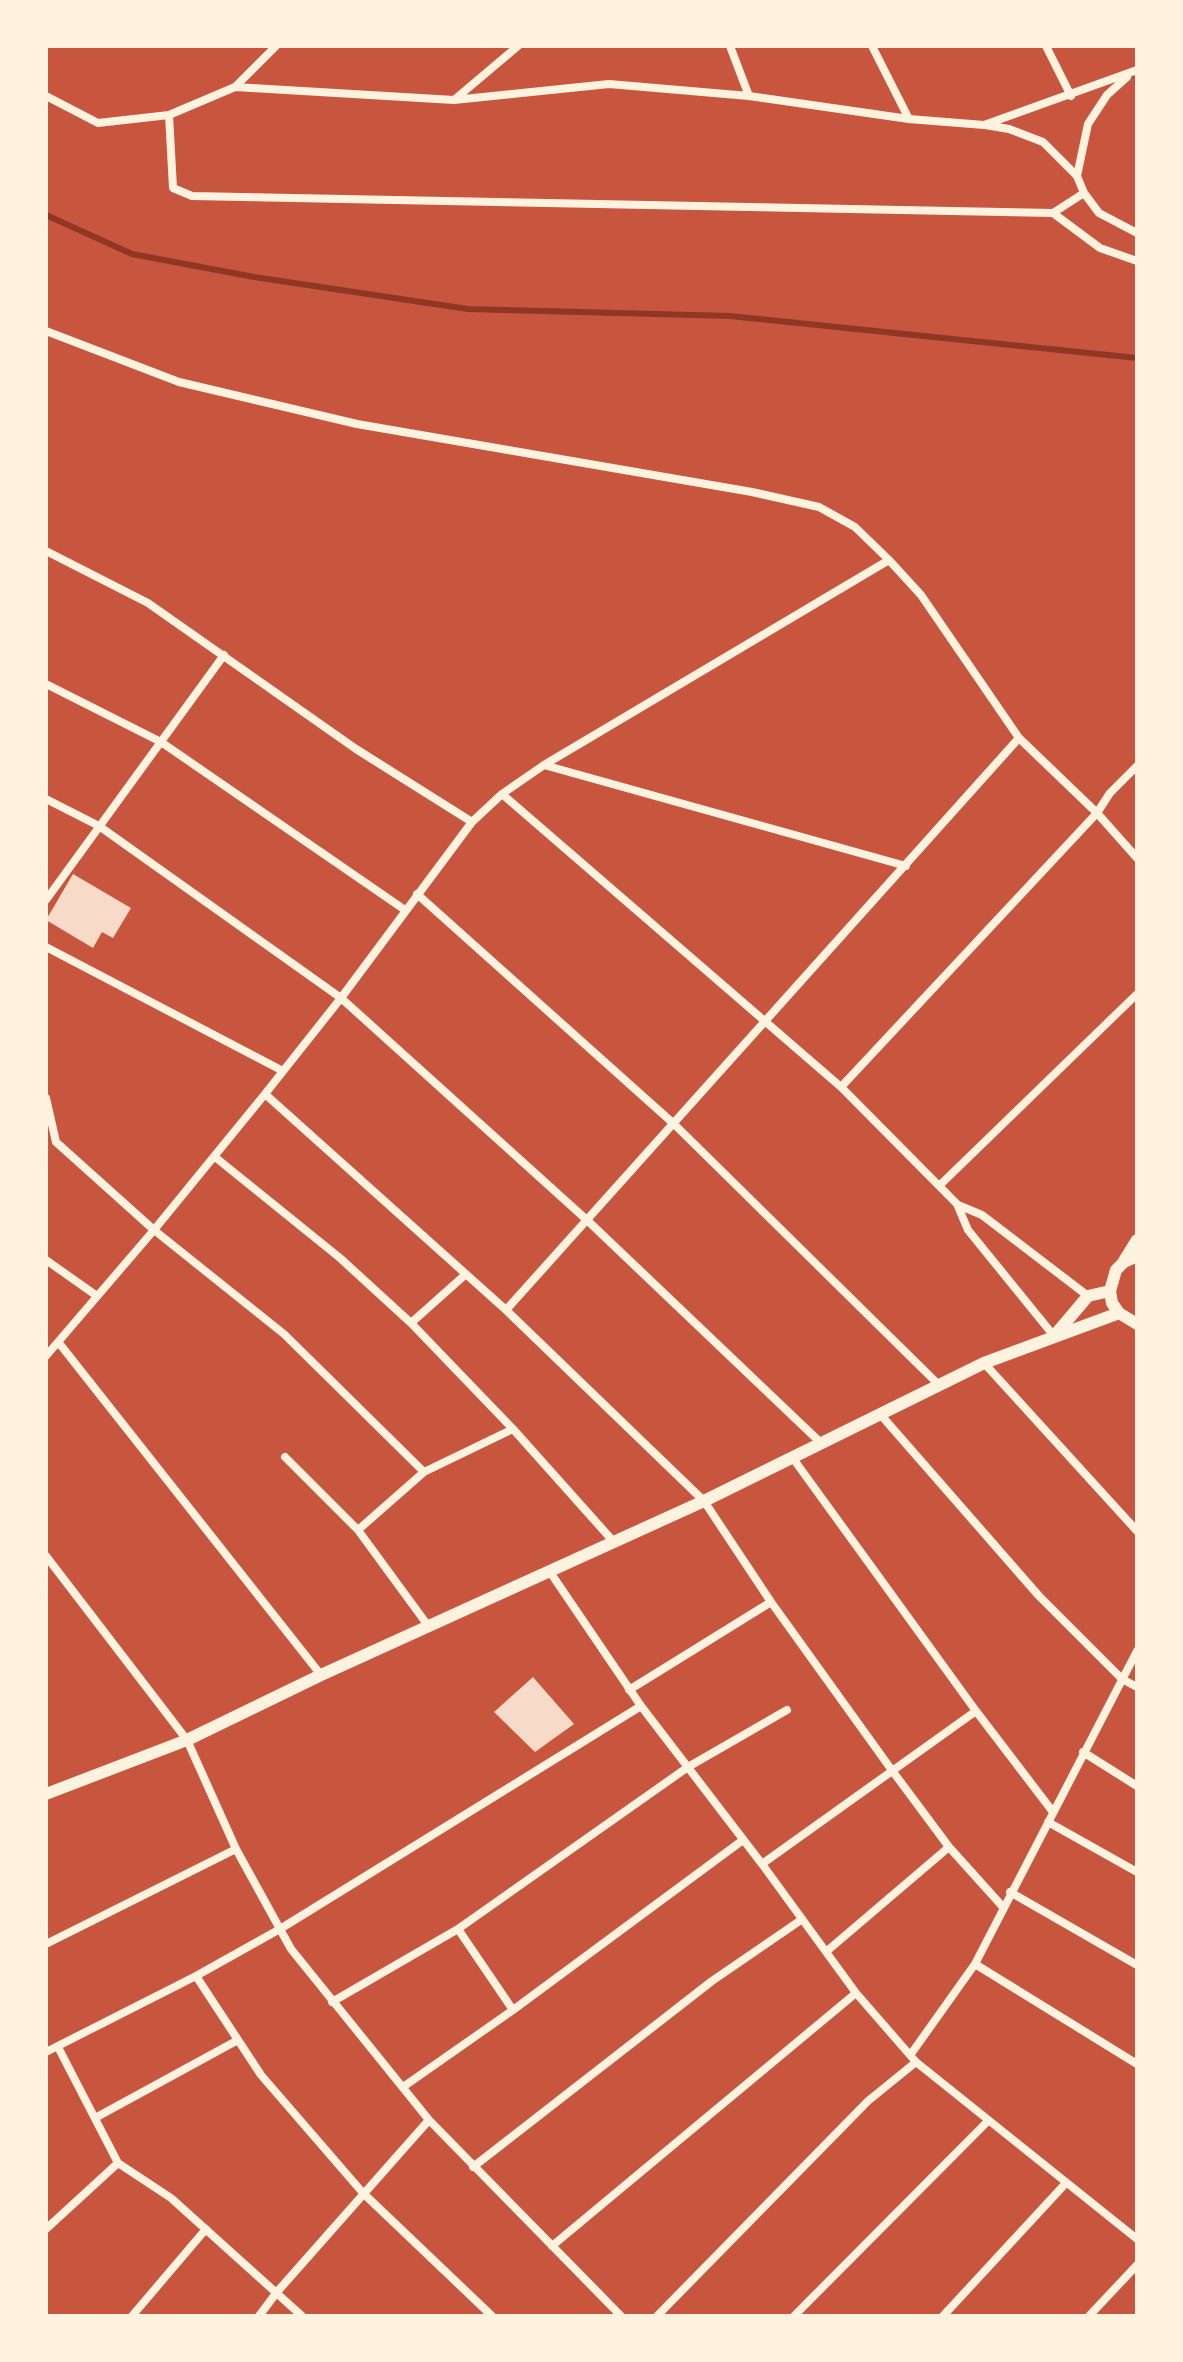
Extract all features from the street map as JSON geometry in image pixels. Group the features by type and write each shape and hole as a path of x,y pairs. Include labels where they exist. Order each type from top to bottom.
{"street":[{"path":"46,96 98,123 169,115 235,87 276,46"},
{"path":"454,100 518,46"},
{"path":"730,46 749,96"},
{"path":"872,46 909,119"},
{"path":"1046,46 1071,96"},
{"path":"984,125 1135,71"},
{"path":"1077,176 1088,124 1107,95 1135,71"},
{"path":"235,87 454,100 609,84 749,96 909,119 1009,129 1043,142 1077,176 1084,193 1099,213 1137,233"},
{"path":"169,115 173,188 192,196 1053,213 1084,193"},
{"path":"1053,213 1100,248 1137,261"},
{"path":"46,331 179,382 357,424 752,492 819,507 855,527 921,595 1019,738 1097,813 1137,858"},
{"path":"46,551 148,603 356,749 472,822"},
{"path":"46,1356 215,1157 341,998 472,822 502,794 544,765 889,560"},
{"path":"46,900 224,655"},
{"path":"46,684 161,742 405,910"},
{"path":"506,1310 1019,738"},
{"path":"544,765 906,866"},
{"path":"841,1087 1097,813 1110,793 1137,766"},
{"path":"502,794 841,1087 957,1204 968,1230 1054,1336"},
{"path":"46,799 99,826 341,998 588,1221 821,1443"},
{"path":"417,894 674,1124 939,1385"},
{"path":"46,947 281,1070"},
{"path":"940,1185 1137,994"},
{"path":"265,1094 506,1310 704,1501 771,1602 891,1769 949,1847 1003,1907"},
{"path":"46,1098 56,1142 154,1230 284,1334 424,1472"},
{"path":"215,1157 340,1258 411,1323 513,1429 613,1541"},
{"path":"957,1204 982,1215 1088,1296"},
{"path":"1137,1240 1111,1280 1110,1291 1112,1303 1128,1319 1137,1334"},
{"path":"1124,1262 1137,1256"},
{"path":"46,1260 97,1296"},
{"path":"411,1323 466,1274"},
{"path":"1054,1336 1088,1296 1110,1291"},
{"path":"46,1794 187,1740 321,1675 704,1501 984,1363 1054,1336 1128,1319"},
{"path":"59,1343 321,1675"},
{"path":"984,1363 1137,1531"},
{"path":"880,1414 1039,1596 1122,1679 1137,1687"},
{"path":"358,1530 424,1472 513,1429"},
{"path":"285,1457 358,1530 429,1627"},
{"path":"792,1457 1053,1812"},
{"path":"46,1556 187,1740 236,1849 291,1949 429,2120 621,2316"},
{"path":"550,1572 629,1690 856,1993 913,2058 1137,2239"},
{"path":"629,1690 771,1602"},
{"path":"657,2316 913,2058 975,1964 1137,1651"},
{"path":"46,2052 196,1976 280,1929 641,1706"},
{"path":"332,2002 458,1929 688,1767 787,1710"},
{"path":"762,1864 976,1711"},
{"path":"1083,1752 1137,1786"},
{"path":"1048,1822 1137,1872"},
{"path":"403,2087 743,1840"},
{"path":"827,1951 949,1847"},
{"path":"46,1944 236,1849"},
{"path":"1010,1892 1137,1965"},
{"path":"473,2167 712,1981 801,1920"},
{"path":"458,1929 513,2010"},
{"path":"975,1964 1137,2064"},
{"path":"196,1976 261,2075 363,2193 492,2316"},
{"path":"552,2246 856,1993"},
{"path":"95,2118 238,2040"},
{"path":"58,2047 118,2163 171,2198 302,2316"},
{"path":"259,2316 429,2120"},
{"path":"794,2316 988,2121"},
{"path":"46,2229 118,2163"},
{"path":"943,2316 1066,2183"},
{"path":"132,2316 206,2229"},
{"path":"1089,2316 1137,2265"}],"building":[{"path":"73,874 131,908 113,938 102,932 93,948 46,920"},
{"path":"533,1677 574,1724 535,1752 494,1712"}],"waterway":[{"path":"46,215 132,254 254,277 468,309 730,316 1137,358"}]}
